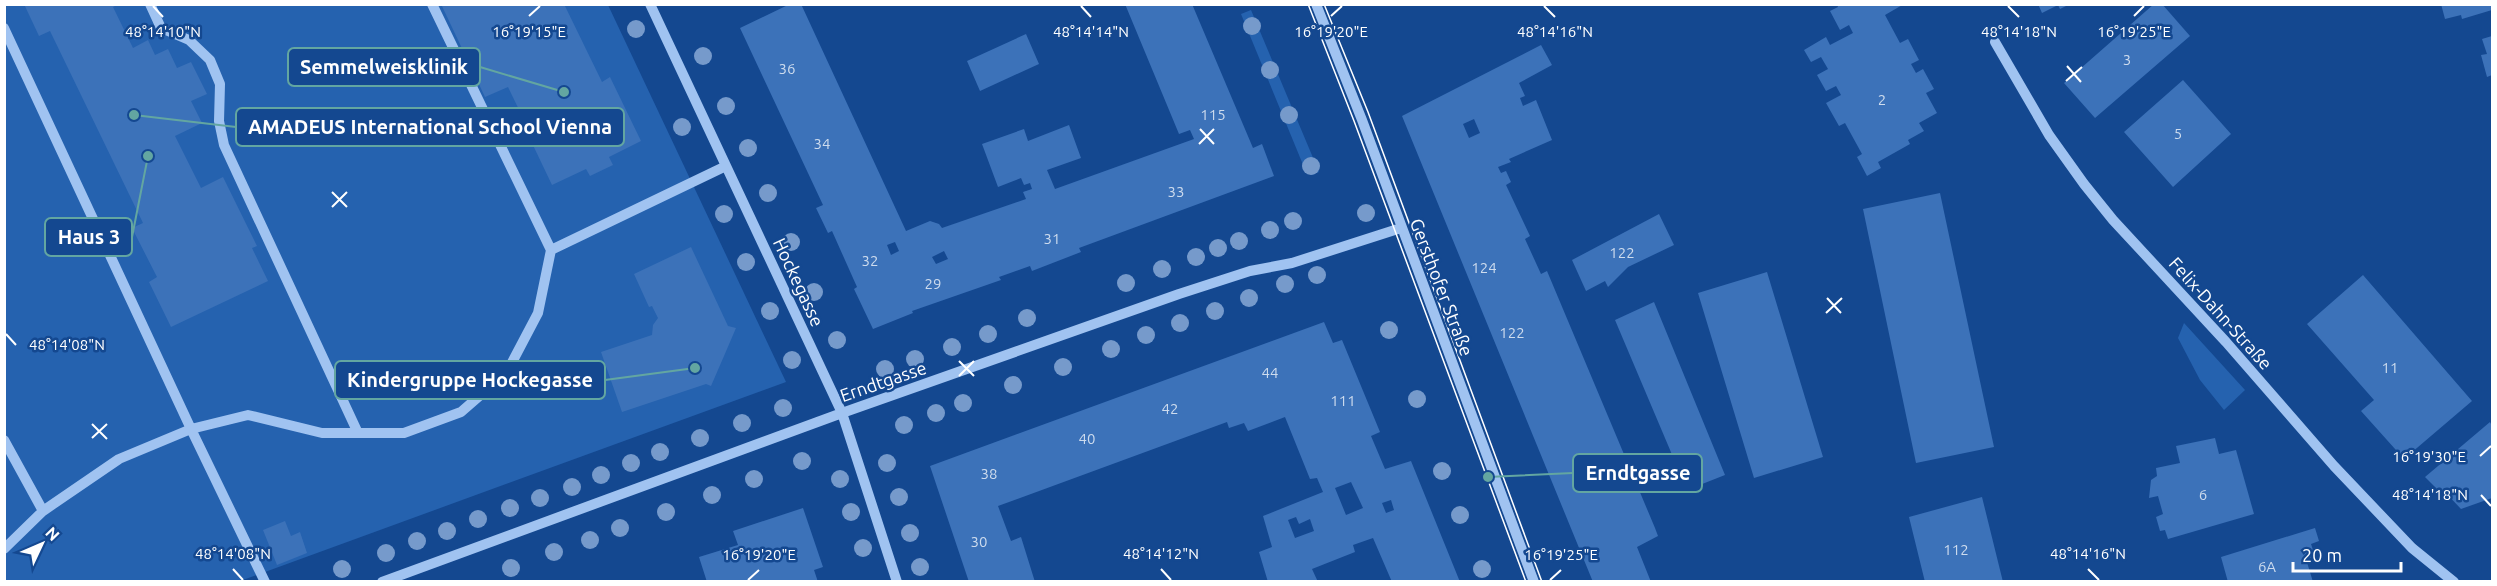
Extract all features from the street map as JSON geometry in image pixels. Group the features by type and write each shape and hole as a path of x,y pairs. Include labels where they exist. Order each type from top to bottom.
{"street":[{"path":"150,4 161,27 189,40 210,60 220,84 219,121 224,145 358,433"},
{"path":"4,549 43,511 119,459 191,429 248,415 322,433 404,433 461,412 507,372 538,313 551,250 432,4"},
{"name":"Hockegasse","path":"650,4 842,413 897,582"},
{"name":"Gersthofer Straße","path":"1316,4 1534,582"},
{"path":"4,28 265,582"},
{"name":"Felix-Dahn-Straße","path":"1995,42 2049,135 2113,220 2226,342 2334,466 2412,548 2454,582"},
{"path":"551,250 726,166"},
{"name":"Erndtgasse","path":"382,582 842,413 1179,294 1250,271 1292,263 1401,228"},
{"path":"4,440 43,511"}],"shaded area":[{"path":"4,5 608,5 786,382 240,581 5,581"},
{"path":"1251,10 1319,172 1312,175 1306,172 1241,14"},
{"path":"2184,323 2245,390 2224,410 2200,380 2178,338"}],"building":[{"path":"24,4 119,4 113,7 133,48 148,40 155,55 168,49 177,68 191,62 207,94 191,101 202,123 175,136 201,188 223,177 257,246 252,248 268,281 171,327 149,282 157,277 132,228 143,223 50,31 39,36"},
{"path":"441,4 564,4 602,82 610,77 641,141 609,157 613,165 590,176 586,169 552,185 508,87 485,97"},
{"path":"790,4 801,4 906,231 930,221 939,224 942,228 1026,199 1023,192 1032,189 1030,183 1024,185 1021,178 998,187 982,144 1024,129 1028,141 1069,125 1081,158 1047,170 1055,189 1194,139 1190,130 1179,134 1125,4 1192,4 1253,148 1262,144 1274,176 1079,248 1081,252 1032,271 1030,266 999,277 1001,280 912,311 913,313 873,329 854,289 857,287 832,231 828,233 816,208 823,205 740,28","holes":["895,242 899,251 891,255 887,245","944,251 948,259 936,264 932,257"]},
{"path":"1837,4 1904,4 1885,15 1900,43 1908,39 1919,60 1911,64 1916,73 1923,69 1934,89 1926,93 1937,113 1919,123 1924,131 1908,140 1910,144 1878,162 1881,168 1867,176 1857,157 1862,154 1845,123 1839,126 1826,103 1841,95 1836,86 1826,91 1817,75 1828,69 1821,57 1811,62 1804,50 1826,37 1830,45 1853,33 1849,25 1840,30 1830,11 1838,7"},
{"path":"2038,4 2070,4 2060,9 2058,5 2042,13"},
{"path":"2154,4 2162,4 2190,36 2095,118 2064,83"},
{"path":"2441,4 2492,4 2492,10 2462,19 2461,15 2445,19"},
{"path":"1026,34 1039,64 980,91 967,61"},
{"path":"2492,36 2492,75 2487,77 2481,55 2487,54 2482,39"},
{"path":"1541,45 1552,65 1519,83 1525,96 1520,98 1523,106 1536,100 1552,140 1509,159 1511,162 1498,167 1501,173 1506,171 1511,182 1506,185 1530,236 1525,239 1541,274 1547,271 1658,536 1637,547 1651,582 1593,582 1402,116","holes":["1474,119 1480,133 1469,138 1463,124"]},
{"path":"2183,80 2231,134 2173,187 2124,132"},
{"path":"1940,193 1994,447 1916,463 1863,209"},
{"path":"1659,214 1674,245 1628,267 1608,287 1605,281 1586,291 1572,260"},
{"path":"691,247 728,326 736,328 711,386 706,384 622,412 601,352 652,335 653,325 658,318 652,306 649,307 634,274"},
{"path":"1767,272 1823,457 1754,478 1698,293"},
{"path":"2363,275 2472,401 2404,459 2361,411 2374,400 2307,324"},
{"path":"1654,302 1725,475 1687,490 1615,320"},
{"path":"1324,322 1333,343 1342,340 1380,432 1371,436 1385,469 1411,461 1460,582 1392,582 1373,538 1353,545 1355,552 1312,569 1318,582 1268,582 1259,552 1272,547 1263,516 1323,492 1317,478 1310,479 1285,417 1248,431 1244,423 1229,428 1227,422 998,506 1011,541 1021,537 1035,582 969,582 930,466","holes":["1351,482 1363,508 1346,515 1335,488","1391,500 1394,510 1386,513 1382,503","1296,517 1299,524 1310,519 1314,531 1295,538 1288,520"]},
{"path":"2490,422 2492,426 2492,498 2461,509 2444,491 2441,493 2425,477"},
{"path":"2215,438 2219,454 2236,450 2254,514 2168,539 2165,530 2160,531 2156,517 2163,514 2158,496 2149,498 2151,480 2157,476 2156,468 2180,463 2176,446"},
{"path":"1982,497 2003,582 1925,582 1909,517"},
{"path":"803,508 823,567 814,570 818,582 707,582 699,557 738,545 733,531"},
{"path":"285,521 291,536 300,532 307,553 277,565 263,530"},
{"path":"2315,528 2319,541 2311,544 2315,556 2306,559 2313,582 2228,582 2221,557"}],"tram line":[{"path":"1308,4 1526,582"},
{"path":"1324,4 1368,112 1542,582"}],"place":[{"name":"Semmelweisklinik","path":"564,92"},
{"name":"AMADEUS International School Vienna","path":"134,115"},
{"name":"Haus 3","path":"148,156"},
{"name":"Kindergruppe Hockegasse","path":"695,368"},
{"name":"Erndtgasse","path":"1488,477"}]}
